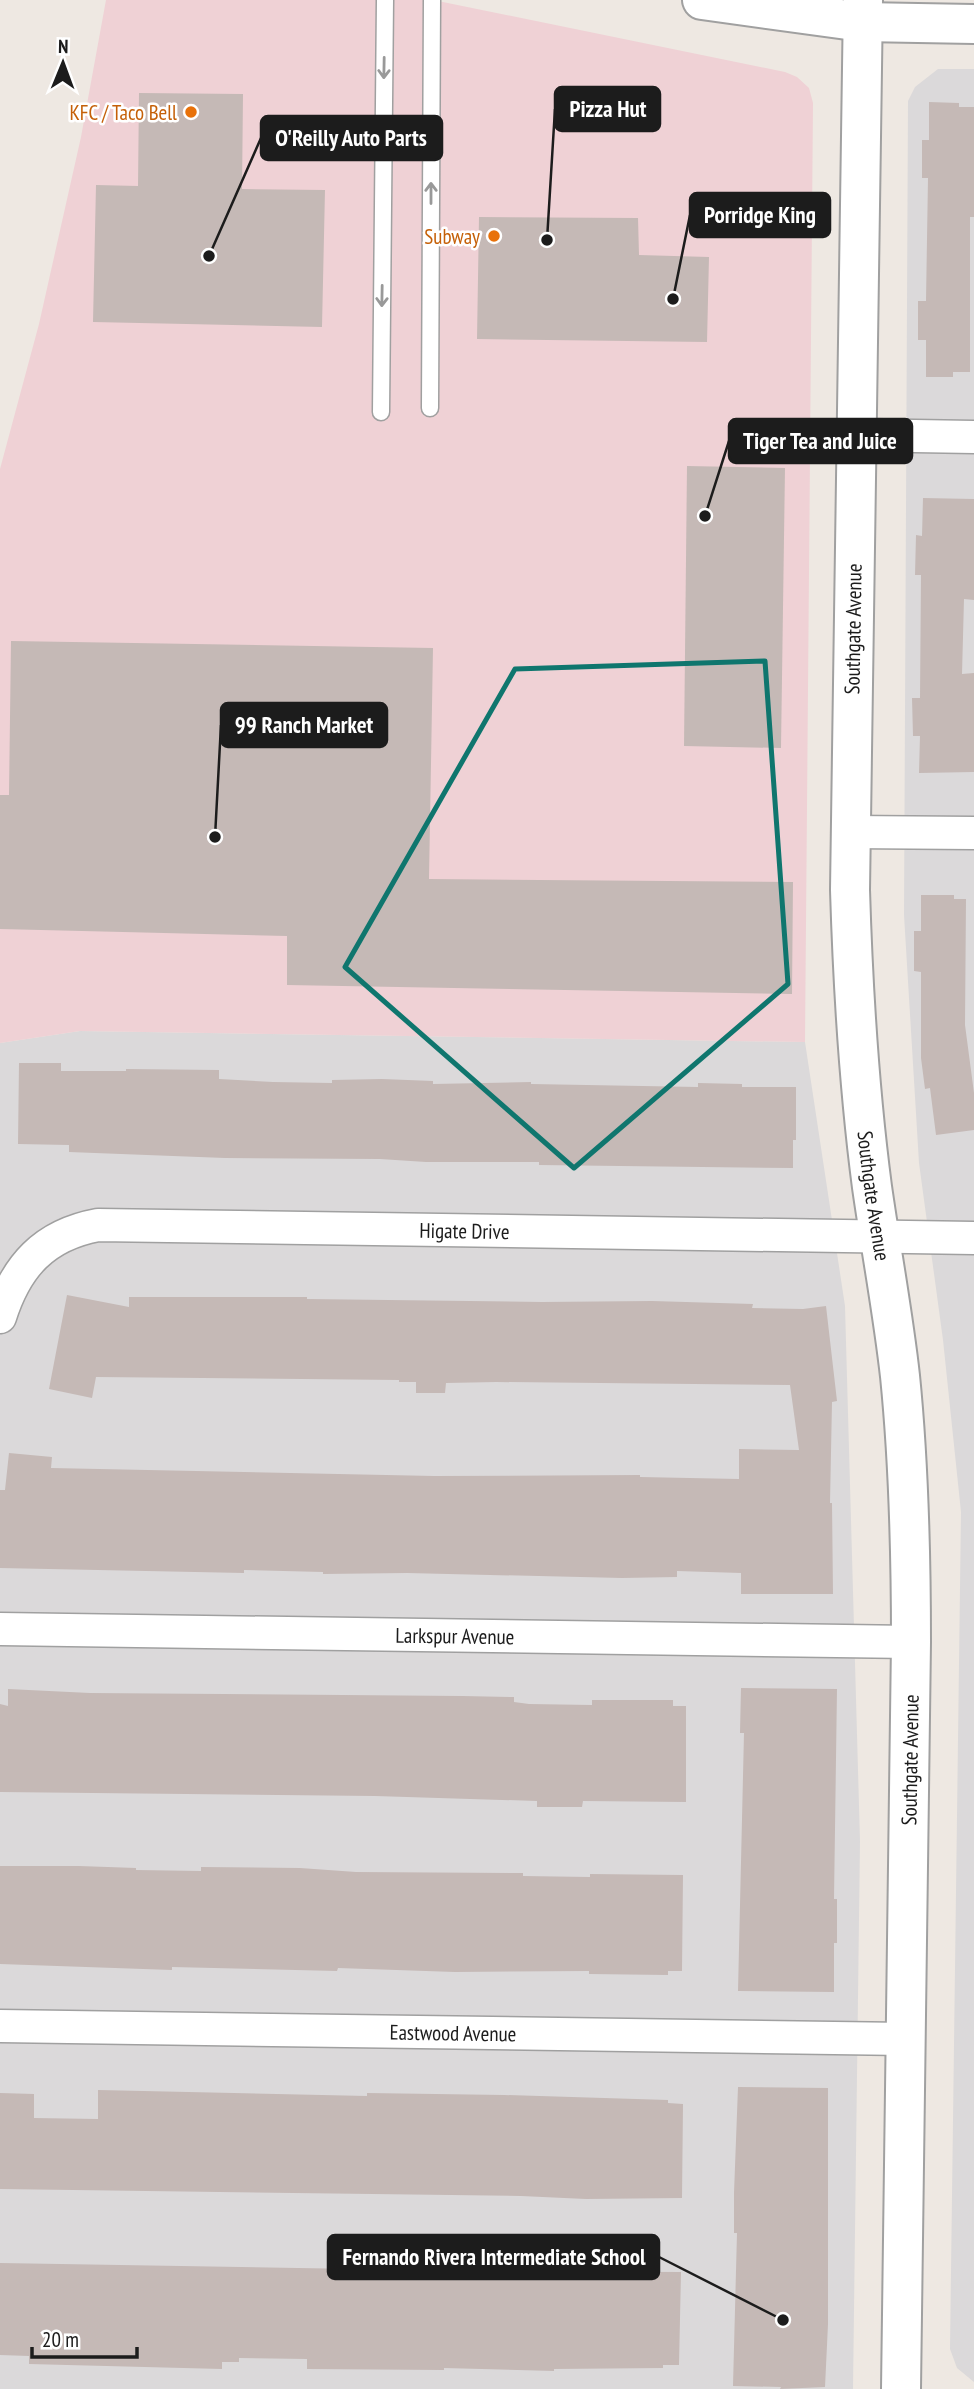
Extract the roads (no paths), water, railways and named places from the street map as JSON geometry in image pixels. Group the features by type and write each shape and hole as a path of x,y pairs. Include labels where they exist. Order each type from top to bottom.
{"street":[{"path":"702,0 862,11 974,24"},
{"name":"Southgate Avenue","path":"862,11 850,832 856,1022 872,1188 896,1341 910,1529 911,1642 901,2389"},
{"path":"855,435 974,437"},
{"path":"850,832 974,833"},
{"name":"Higate Drive","path":"0,1317 17,1277 36,1254 63,1236 98,1226 974,1238"},
{"name":"Larkspur Avenue","path":"0,1629 911,1642"},
{"name":"Eastwood Avenue","path":"0,2026 906,2039"}],"lane":[{"path":"381,412 385,0"},
{"path":"429,408 432,0"}],"place":[{"name":"KFC / Taco Bell","path":"191,112"},
{"name":"Subway","path":"494,236"},
{"name":"Pizza Hut","path":"547,240"},
{"name":"O'Reilly Auto Parts","path":"209,256"},
{"name":"Porridge King","path":"673,299"},
{"name":"Tiger Tea and Juice","path":"705,516"},
{"name":"99 Ranch Market","path":"215,837"},
{"name":"Fernando Rivera Intermediate School","path":"783,2320"}]}
